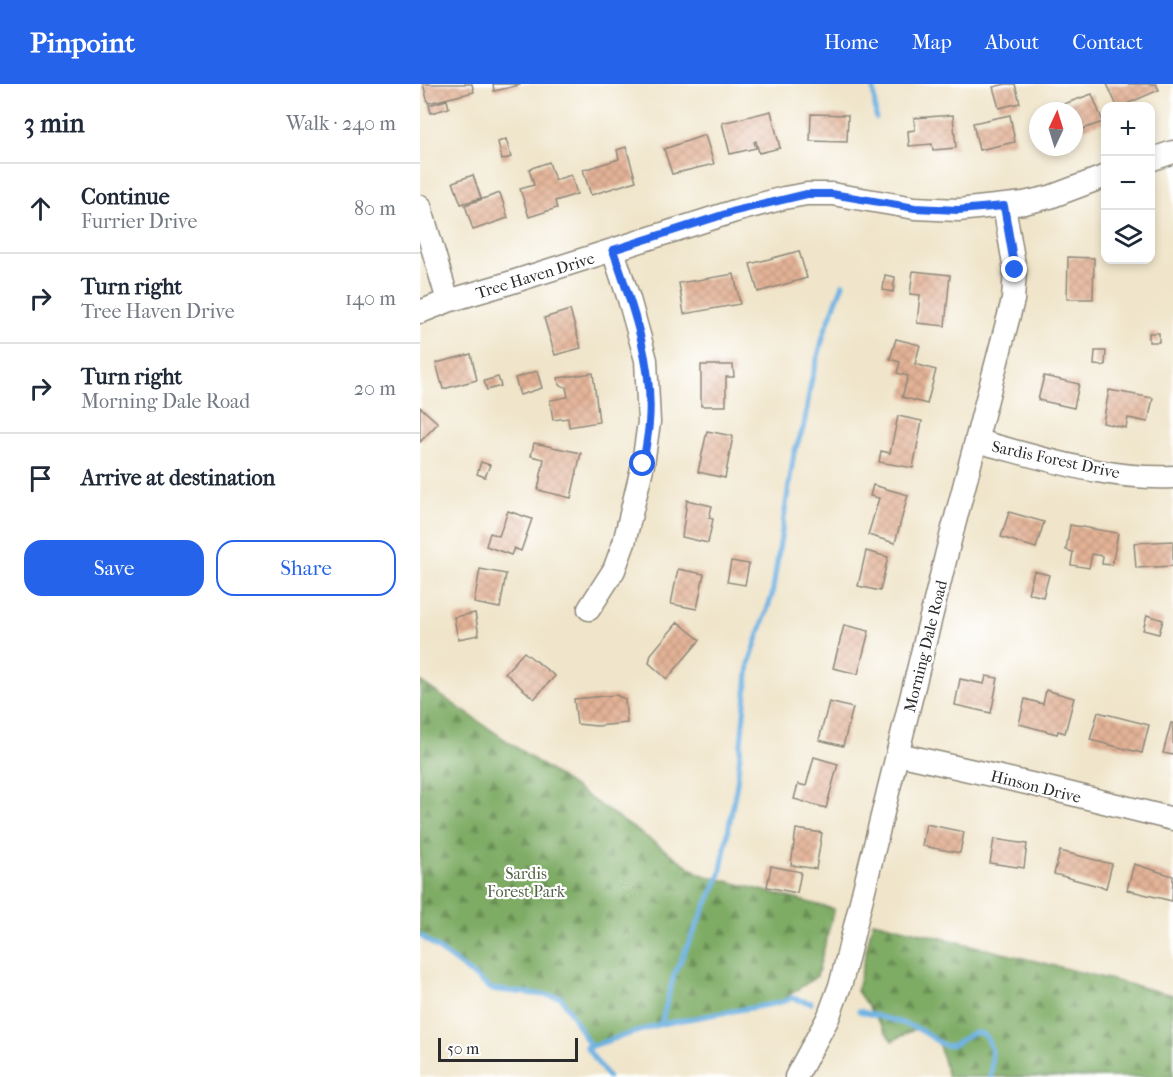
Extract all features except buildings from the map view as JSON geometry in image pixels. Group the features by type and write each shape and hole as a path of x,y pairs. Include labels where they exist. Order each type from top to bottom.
{"street":[{"path":"1155,158 1173,152"},
{"name":"Tree Haven Drive","path":"420,312 448,301 735,211 807,194 841,195 915,208 958,210 1004,206 1050,196 1101,178"},
{"path":"420,206 448,301"},
{"name":"Morning Dale Road","path":"796,1077 828,1018 841,983 1013,300 1015,270 1004,206"},
{"path":"589,609 614,570 624,543 643,464 649,422 646,360 613,250"},
{"name":"Sardis Forest Drive","path":"976,441 1090,470 1135,476 1173,477"},
{"name":"Hinson Drive","path":"898,754 1173,819"}],"green space":[{"name":"Sardis Forest Park","path":"420,681 700,874 834,909 817,976 778,1003 661,1024 586,1047 589,1044 561,997 491,989 420,935"},
{"path":"873,921 1173,995 1173,1077 948,1077 937,1038 917,1028 892,1041 857,991"}],"waterway":[{"path":"873,84 876,118"},
{"path":"661,1024 674,975 720,875 737,783 749,664 772,595 794,453 804,426 811,382 825,330 843,284"},
{"path":"420,935 491,989 561,997 589,1044 586,1047 608,1077"},
{"path":"588,1047 661,1024 778,1003 792,998 811,1003"},
{"path":"859,1011 913,1027 949,1046 972,1033 982,1034 989,1041 992,1060 991,1077"}],"route":[{"path":"643,464 649,422 646,360 613,250 735,211 784,198 807,194 832,194 915,208 958,210 1004,206 1015,270"}]}
